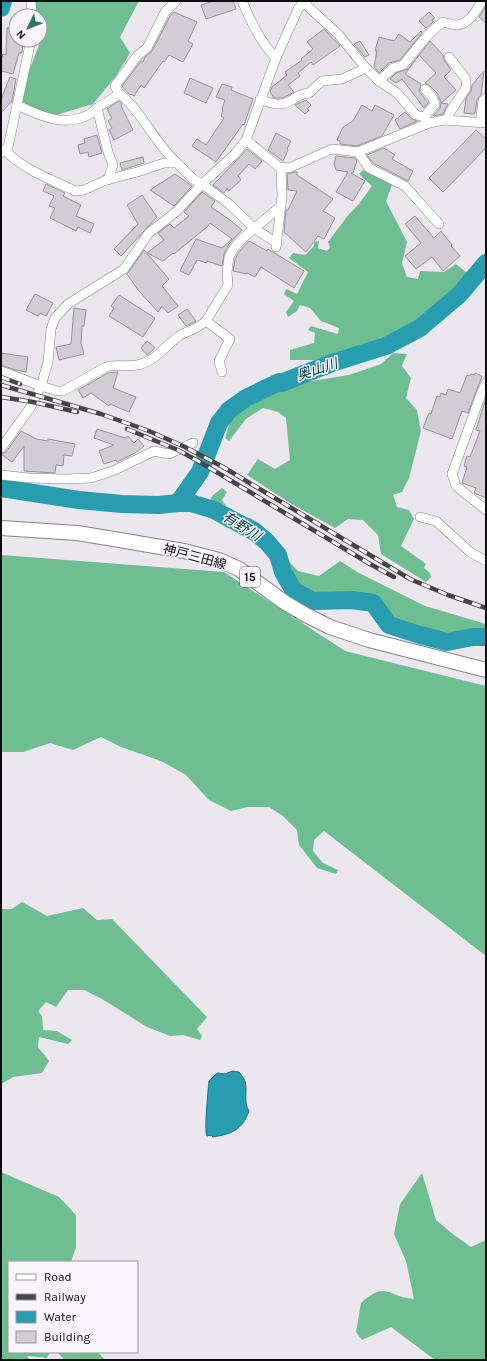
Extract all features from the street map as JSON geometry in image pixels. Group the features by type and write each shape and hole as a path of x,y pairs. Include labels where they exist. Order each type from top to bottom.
{"main road":[{"name":"神戸三田線","path":"1,528 77,533 161,547 219,560 239,569 284,602 330,627 369,640 486,670"}],"street":[{"path":"176,1 165,12 147,48 137,56 115,86 119,93 127,99 151,133 193,179 212,190 254,228 276,245 282,196 281,168"},
{"path":"242,1 254,29 269,51 276,58"},
{"path":"379,81 393,68 404,65 419,45 439,25 443,22 461,24 472,16 482,1"},
{"path":"1,448 30,408 41,386 48,362 51,330 55,318 68,304 124,269 149,233 176,211 234,154 246,140 276,58 298,9 304,2 338,34 366,68 379,81 397,93 416,115 426,120"},
{"path":"29,48 8,147 3,152 11,156 24,167 75,190 84,190 108,180 164,163 177,163"},
{"path":"447,120 450,112 466,88 466,79 449,57"},
{"path":"260,99 271,104 284,104 302,94 309,93 322,81 342,79 366,68"},
{"path":"425,89 432,97 435,104 426,120"},
{"path":"17,105 52,119 73,121 91,114 97,108 114,99 119,93"},
{"path":"246,140 281,168 289,168 332,149 358,152 426,120 483,123 483,101 486,98"},
{"path":"97,108 108,152 113,165 108,180"},
{"path":"358,152 369,168 405,186 439,224"},
{"path":"1,371 41,386 62,391 106,367 113,365 136,366 153,359 180,336 198,328 206,321 228,285 227,272 229,257 234,248 242,238 281,206"},
{"path":"206,321 230,339 219,361 222,372"},
{"path":"486,383 452,474 456,486 486,510"},
{"path":"1,475 29,478 91,478 115,470 154,451 169,454 193,443"},
{"path":"420,517 436,521 470,552 486,561"}],"green space":[{"path":"34,1 139,1 120,37 130,53 116,76 93,104 56,115 22,105 23,87 38,48 48,48 48,8 34,8"},
{"path":"363,170 386,180 392,185 386,201 407,242 402,263 407,277 418,279 420,271 444,272 456,264 472,277 470,288 430,321 394,343 315,360 290,360 290,350 314,343 315,333 308,330 311,326 338,334 339,328 321,321 310,308 300,305 297,311 288,317 286,312 294,301 284,294 286,289 297,294 308,272 289,258 293,253 305,255 314,246 314,242 319,241 318,248 327,251 330,247 328,242 372,186 359,174"},
{"path":"393,353 407,354 402,366 411,378 406,398 417,410 421,431 409,478 402,492 393,495 397,507 409,510 414,519 401,546 426,564 424,568 430,573 431,577 426,582 381,554 378,535 363,520 348,519 335,528 290,503 247,475 258,459 275,469 290,460 286,418 278,412 263,408 246,419 229,441 225,438 232,416 261,393 285,389 306,382 349,375 381,364"},
{"path":"222,488 227,492 222,500 230,512 242,518 250,518 259,523 272,535 275,544 282,554 298,571 319,576 340,561 359,573 425,606 486,624 486,641 471,641 456,647 444,648 393,634 373,599 354,597 302,602 285,590 278,579 272,561 253,539 206,513 212,496"},
{"path":"1,555 224,572 345,651 486,686 486,956 324,831 314,840 313,851 323,863 338,870 336,874 317,868 299,845 297,830 283,816 269,807 247,807 231,811 209,800 186,775 161,761 121,747 101,737 73,750 50,743 23,752 1,752"},
{"path":"22,902 47,916 83,908 97,920 112,919 207,1017 197,1029 202,1036 200,1040 183,1035 170,1036 147,1027 102,999 84,990 68,990 56,1007 46,1002 38,1011 42,1016 43,1030 57,1031 72,1040 68,1044 39,1037 38,1047 49,1061 42,1073 13,1077 1,1084 1,909 12,909"},
{"path":"1,1172 59,1197 76,1215 76,1247 71,1261 8,1261 8,1353 50,1353 47,1358 27,1356 30,1360 1,1360"},
{"path":"422,1173 436,1220 471,1247 486,1240 486,1360 435,1360 391,1327 362,1340 356,1332 361,1303 376,1292 382,1291 405,1298 414,1299 406,1261 394,1234 400,1204"},
{"path":"58,1353 99,1353 105,1360 65,1360"}],"water":[{"path":"232,1071 239,1072 245,1080 246,1104 249,1111 243,1123 236,1130 220,1136 207,1136 206,1118 209,1081 217,1073 225,1074"}],"building":[{"path":"214,1 233,1 236,9 206,19 201,5"},
{"path":"486,6 486,23 479,17"},
{"path":"174,12 197,22 188,41 193,44 183,62 169,55 144,88 141,85 134,96 131,94 130,95 122,86 141,61 143,62 145,57 152,51 170,16"},
{"path":"429,12 435,18 426,28 419,21"},
{"path":"8,28 8,48 22,48 22,53 19,53 13,74 1,71 1,60 3,54 6,55"},
{"path":"324,29 340,46 313,65 311,62 298,73 300,76 288,85 294,92 283,98 274,98 270,92 272,87 287,75 285,72 302,60 301,59 313,49 307,42"},
{"path":"421,31 422,33 400,60 389,63 379,73 374,67 377,50 375,51 379,37 394,41 399,34 410,42"},
{"path":"360,41 369,55 365,57 354,44"},
{"path":"430,41 443,55 444,60 451,70 444,77 456,90 441,103 448,104 443,114 433,116 440,108 441,102 437,93 425,83 436,73 419,55"},
{"path":"419,55 405,74 421,84 419,91 428,103 424,108 402,79 396,83 390,79 396,73 408,69"},
{"path":"484,71 481,95 477,100 475,113 464,113 466,98 471,91 472,85"},
{"path":"10,77 16,79 12,101 1,113 1,99"},
{"path":"190,78 213,88 206,103 184,93"},
{"path":"222,84 232,87 231,90 253,99 244,125 243,124 216,162 192,146 197,139 206,145 224,118 221,116 225,100 216,97"},
{"path":"306,100 311,105 305,114 295,105"},
{"path":"119,101 122,104 121,106 133,130 114,140 109,130 112,128 108,121 112,118 107,109"},
{"path":"362,105 372,111 375,105 394,115 382,136 357,146 340,144 340,141 337,140 343,127 353,121"},
{"path":"405,112 412,119 417,121 400,129 395,120"},
{"path":"476,130 486,139 486,148 443,192 429,178"},
{"path":"276,133 291,141 283,161 268,150"},
{"path":"97,135 102,153 89,157 88,152 80,154 78,145 85,143 84,139"},
{"path":"384,148 395,155 392,159 413,171 408,181 373,163 367,155"},
{"path":"247,149 262,161 255,169 249,164 238,176 241,180 229,191 227,188 224,193 213,185"},
{"path":"336,156 355,158 357,161 353,173 351,173 365,181 353,201 336,192 348,172 336,170 334,164"},
{"path":"143,157 144,163 122,170 120,163"},
{"path":"297,172 297,175 333,199 323,211 335,218 324,239 318,236 306,252 284,232 286,210 288,210 297,191 288,190 287,174"},
{"path":"175,174 192,186 174,206 150,190"},
{"path":"46,184 65,193 63,196 81,205 76,216 94,224 90,233 78,227 76,231 50,218 55,208 49,206 54,196 43,191"},
{"path":"202,192 215,201 211,207 242,230 229,244 224,254 222,266 207,261 207,263 197,260 189,275 180,271 196,239 222,248 232,239 210,223 174,254 173,253 163,261 147,253 164,240 158,233 170,224 174,228 189,216 184,212"},
{"path":"142,195 157,217 121,256 114,249 138,224 127,205"},
{"path":"415,216 434,238 441,231 460,256 443,271 432,257 416,269 405,256 421,243 405,224"},
{"path":"249,241 267,251 268,249 304,271 294,288 261,267 255,277 247,273 233,271 235,259"},
{"path":"144,250 169,279 162,286 178,306 168,313 162,306 158,312 138,290 127,274"},
{"path":"35,294 53,303 46,316 40,313 38,316 26,310"},
{"path":"119,295 155,318 143,337 109,316 114,308 111,306"},
{"path":"74,308 86,310 84,326 82,326 81,343 84,354 59,360 56,347 71,344"},
{"path":"187,309 196,321 186,326 178,315"},
{"path":"147,341 155,348 147,355 141,348"},
{"path":"1,353 28,357 26,372 1,365"},
{"path":"118,372 113,388 136,397 129,412 110,404 109,406 91,393 83,398 78,390 108,373"},
{"path":"475,373 482,376 468,413 462,411 452,439 423,428 429,413 431,414 437,396 440,397 441,393 446,395 448,389 460,393 467,375 474,375"},
{"path":"486,398 486,498 474,493 476,488 462,483 467,467 464,466 467,456 470,457 480,431 476,430"},
{"path":"97,429 125,438 128,436 134,443 138,439 144,446 135,453 117,462 116,460 104,464 99,451 114,445 94,438"},
{"path":"21,431 36,439 48,441 48,439 75,444 72,456 64,455 63,466 56,465 55,473 24,471 24,446 12,462 1,454 6,452"}],"waterway":[{"path":"1,8 3,1"},
{"name":"奥山川","path":"178,503 200,472 219,423 229,410 246,398 279,382 281,383 332,363 386,346 420,328 459,295 486,263"},
{"name":"有野川","path":"1,488 79,500 122,504 159,505 191,503 214,510 255,532 267,542 278,555 283,572 294,591 313,601 352,600 373,603 389,625 447,642 473,637 486,637"}],"railway":[{"path":"1,377 20,384"},
{"path":"1,385 101,414 149,431 185,447 223,467 410,579 448,595 486,608"},
{"path":"1,397 33,402 77,412"},
{"path":"127,429 178,450 198,461 394,577"}]}
